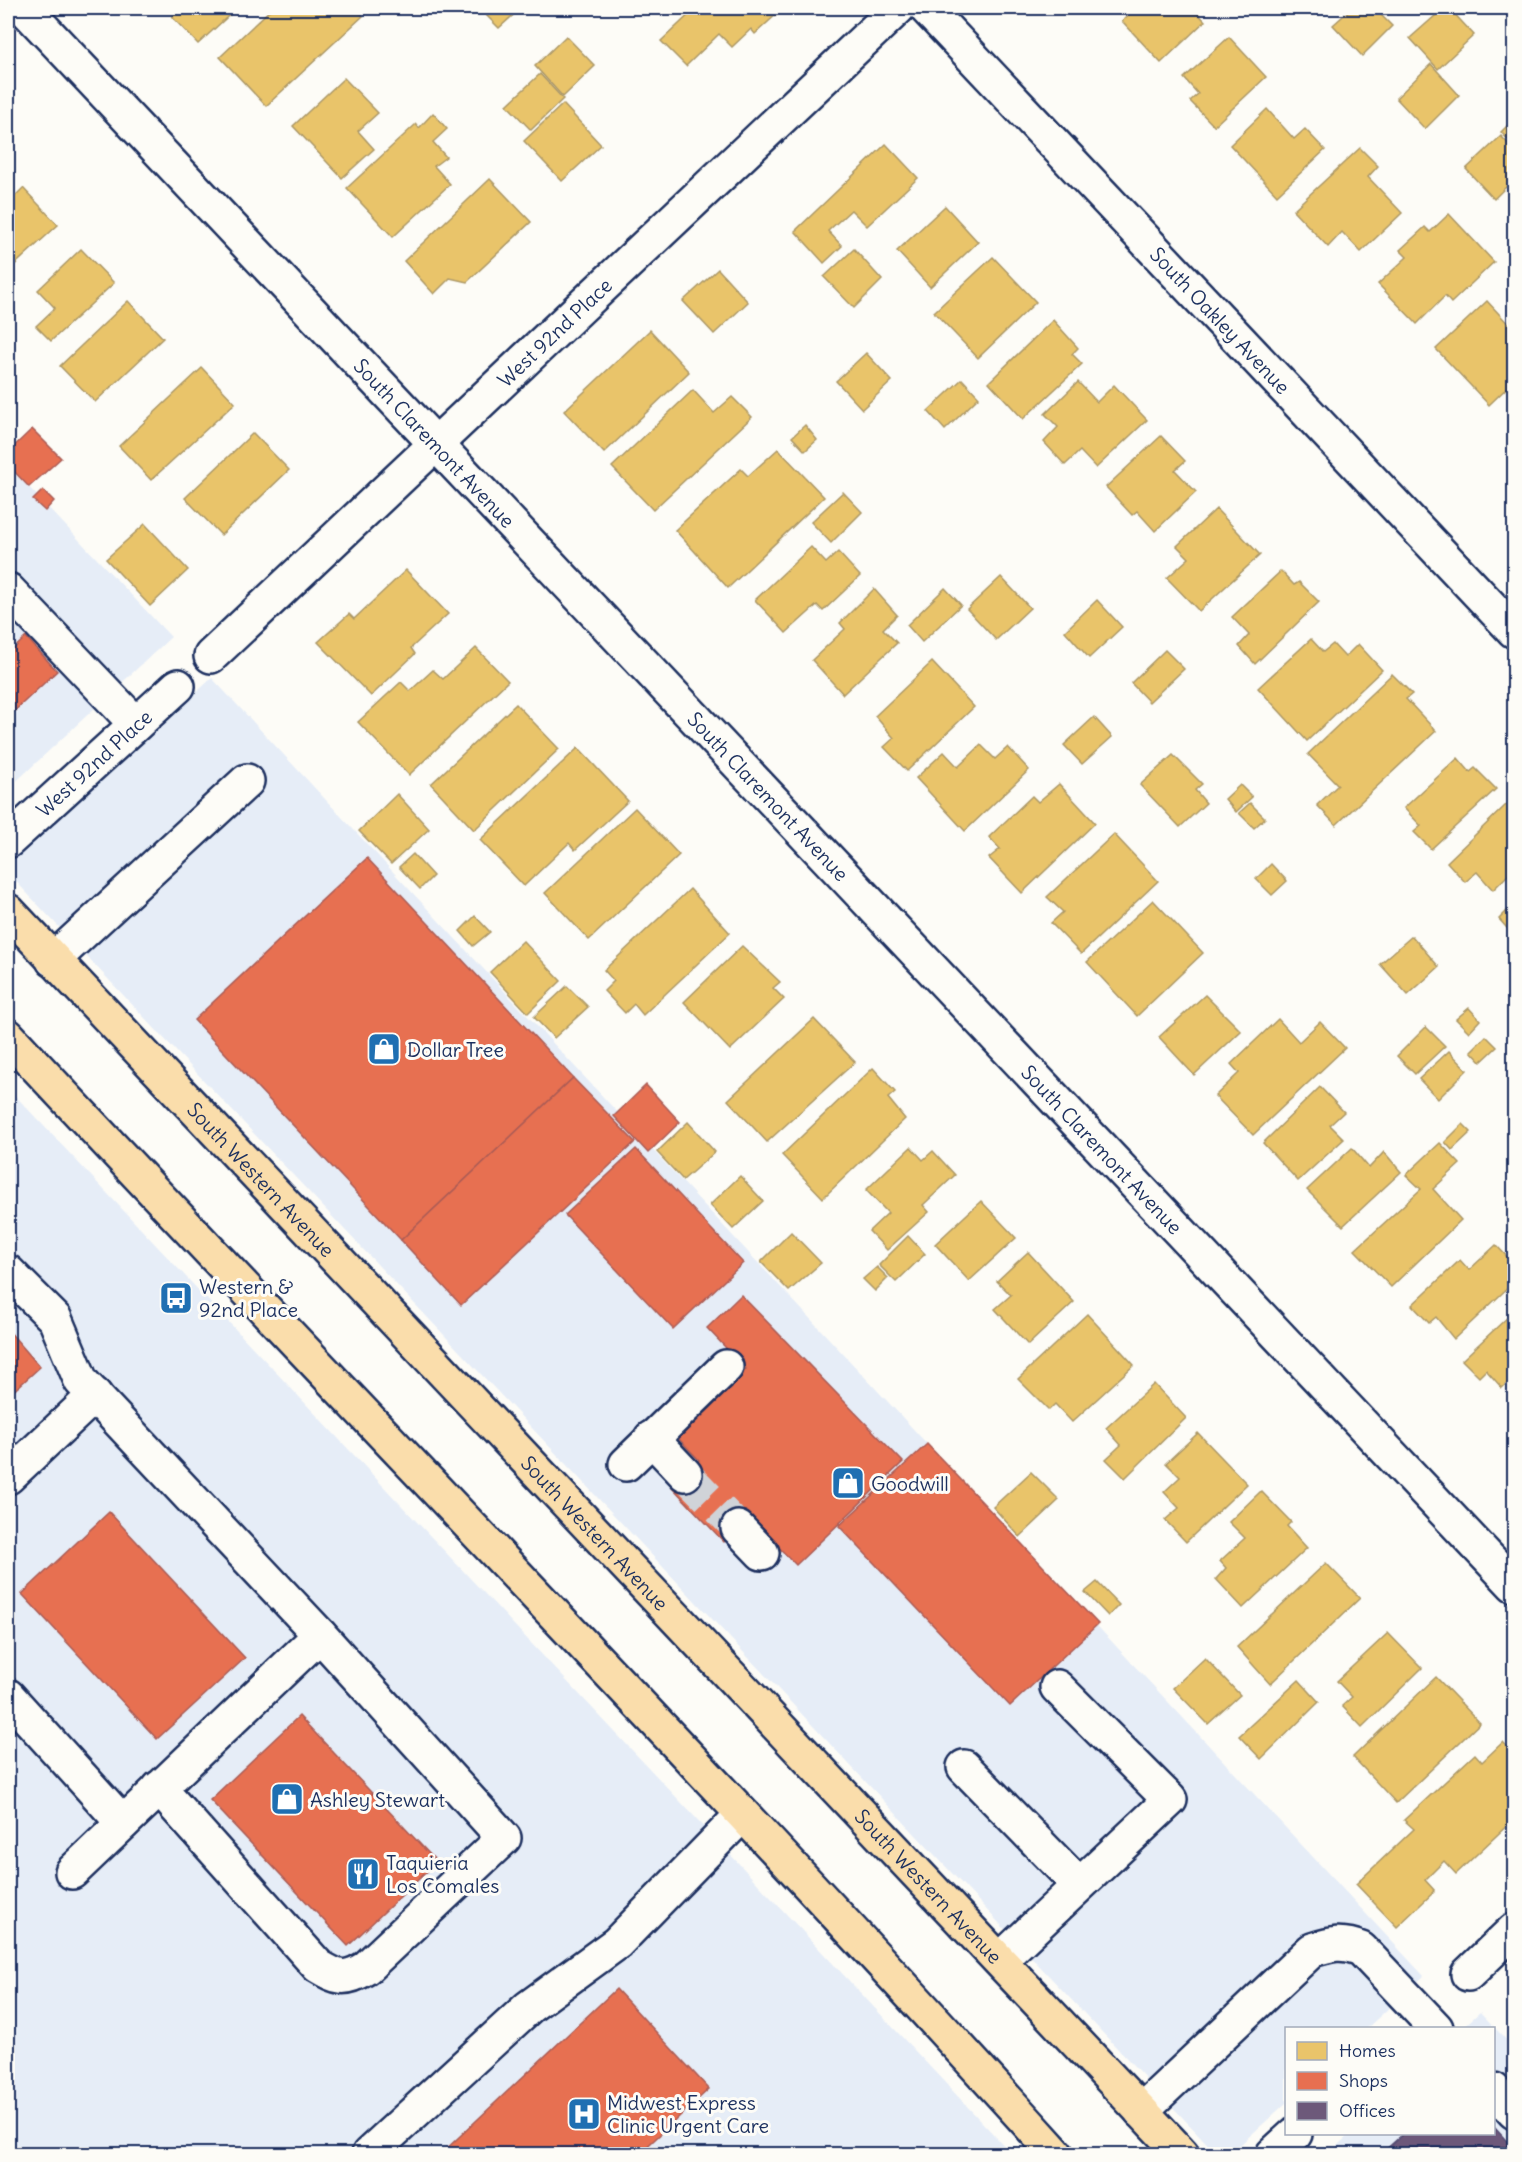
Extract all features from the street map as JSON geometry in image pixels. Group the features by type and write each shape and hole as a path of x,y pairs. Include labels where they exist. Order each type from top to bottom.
{"main road":[{"name":"South Western Avenue","path":"8,911 1182,2154"},
{"path":"8,1036 322,1372 885,1965 1056,2154"}],"street":[{"name":"South Claremont Avenue","path":"24,8 1515,1586"},
{"name":"West 92nd Place","path":"211,656 898,8"},
{"name":"South Oakley Avenue","path":"926,8 1515,631"},
{"path":"8,590 136,724"},
{"name":"West 92nd Place","path":"8,841 178,686"},
{"path":"53,960 247,781"},
{"path":"8,1272 55,1319 81,1381 320,1635 504,1838 366,1968 352,1977 334,1976 318,1966 159,1788"},
{"path":"626,1464 726,1367"},
{"path":"8,1477 94,1395"},
{"path":"651,1438 685,1474"},
{"path":"738,1528 762,1553"},
{"path":"72,1872 320,1635"},
{"path":"1000,1960 1170,1800 1057,1687"},
{"path":"8,1696 123,1823"},
{"path":"964,1767 1079,1885"},
{"path":"369,2154 505,2027 617,1943 742,1815"},
{"path":"1468,1974 1515,1930"},
{"path":"1141,2111 1312,1950 1346,1942 1361,1948 1424,2020"},
{"path":"1495,2091 1515,2112"},
{"path":"1273,2154 1294,2135"}],"shaded area":[{"path":"8,465 171,637 8,789"},
{"path":"212,678 1424,1976 1368,2027 1285,2027 1285,2104 1230,2154 1217,2154 8,873 8,865"},
{"path":"8,1088 646,1765 1012,2154 8,2154"},
{"path":"1480,2012 1494,2027 1463,2027"},
{"path":"1495,2028 1514,2048 1514,2154 1328,2154 1349,2135 1495,2135"}],"building: Homes":[{"path":"181,8 237,8 198,44 172,17"},
{"path":"272,8 355,8 363,16 266,106 220,57"},
{"path":"479,8 521,8 499,28"},
{"path":"696,8 777,8 780,11 755,34 751,29 732,47 719,34 686,66 661,41"},
{"path":"1136,8 1193,8 1205,21 1161,63 1122,21"},
{"path":"1352,8 1374,8 1392,26 1362,56 1333,25"},
{"path":"1444,8 1449,8 1474,35 1438,69 1410,38"},
{"path":"566,36 595,66 563,97 535,66"},
{"path":"1229,37 1266,77 1214,126 1190,101 1198,94 1184,78"},
{"path":"1431,64 1459,95 1425,129 1396,98"},
{"path":"540,74 563,99 531,130 507,105"},
{"path":"344,78 378,113 358,131 374,149 342,178 293,126"},
{"path":"563,104 601,145 562,181 524,141"},
{"path":"1267,109 1294,139 1305,129 1325,150 1277,195 1230,145"},
{"path":"433,113 447,129 433,142 446,157 434,166 450,184 393,237 347,188 416,124 419,128"},
{"path":"1514,119 1514,146 1501,132"},
{"path":"1501,136 1514,150 1514,179 1494,199 1466,169"},
{"path":"886,144 918,178 867,226 851,210 828,231 842,246 824,263 795,231"},
{"path":"1360,148 1378,166 1368,177 1402,213 1361,252 1342,232 1328,247 1293,210"},
{"path":"490,179 531,222 467,282 450,278 434,294 404,261"},
{"path":"23,188 58,225 10,269 8,266 8,203"},
{"path":"945,206 978,242 930,287 897,251"},
{"path":"1449,214 1494,262 1451,303 1445,296 1417,324 1378,284 1407,257 1400,250 1425,227 1430,232"},
{"path":"81,249 114,283 51,341 36,326 55,308 38,290"},
{"path":"854,249 882,280 854,308 824,277"},
{"path":"993,257 1036,302 978,358 934,312"},
{"path":"718,269 748,302 714,334 683,301"},
{"path":"128,301 163,338 95,402 60,366"},
{"path":"1487,301 1514,330 1514,381 1489,405 1436,349"},
{"path":"1053,320 1078,348 1072,354 1082,364 1023,419 989,382"},
{"path":"650,330 689,372 604,453 564,411"},
{"path":"866,353 892,381 862,409 836,381"},
{"path":"202,368 235,403 151,480 119,446"},
{"path":"962,379 979,397 945,430 928,411"},
{"path":"1078,382 1097,402 1114,385 1147,420 1096,468 1080,451 1065,465 1044,442 1058,427 1045,414"},
{"path":"693,390 714,413 732,397 752,417 653,510 612,467"},
{"path":"805,425 817,440 805,451 792,437"},
{"path":"253,433 289,470 221,535 185,498"},
{"path":"1161,436 1185,461 1175,470 1196,492 1155,531 1137,511 1132,515 1106,487"},
{"path":"778,449 824,497 728,588 675,530 741,469 748,476"},
{"path":"843,492 862,512 831,543 811,522"},
{"path":"1216,509 1260,555 1199,611 1167,578 1189,558 1177,546"},
{"path":"145,524 188,570 150,606 106,559"},
{"path":"811,547 826,563 838,552 860,576 823,611 817,605 786,633 755,600"},
{"path":"406,570 448,614 411,648 415,654 371,696 318,642 349,614 354,619"},
{"path":"1281,571 1294,585 1299,582 1319,602 1255,664 1239,646 1249,635 1232,617"},
{"path":"1001,577 1030,608 996,640 967,609"},
{"path":"945,588 961,605 922,642 907,625"},
{"path":"874,589 897,615 883,629 897,643 843,694 812,660 845,629 840,623"},
{"path":"1097,600 1122,627 1089,658 1065,631"},
{"path":"1311,639 1323,652 1333,644 1345,657 1358,644 1382,670 1307,741 1258,688"},
{"path":"476,648 508,681 409,775 358,722 401,682 410,691 433,670 443,679"},
{"path":"1165,650 1184,669 1149,702 1131,683"},
{"path":"932,662 974,707 907,771 884,747 894,738 875,716"},
{"path":"1392,674 1412,694 1406,699 1436,731 1336,825 1317,805 1338,785 1308,754"},
{"path":"516,704 559,749 474,830 431,784"},
{"path":"1094,717 1112,737 1082,764 1064,745"},
{"path":"981,745 995,759 1008,747 1029,770 965,831 916,778 944,752 958,767"},
{"path":"578,748 628,801 575,850 569,843 524,886 480,840"},
{"path":"1173,755 1202,784 1195,790 1206,803 1180,827 1140,785"},
{"path":"1458,758 1470,772 1475,768 1496,789 1431,849 1414,832 1421,826 1404,808"},
{"path":"1059,784 1095,823 1022,893 989,858 1000,849 989,837 1032,796 1038,802"},
{"path":"1240,785 1252,797 1236,812 1225,799"},
{"path":"397,794 429,829 391,864 359,831"},
{"path":"1250,803 1265,818 1254,828 1239,813"},
{"path":"1507,804 1514,811 1514,869 1493,890 1477,872 1465,882 1447,862"},
{"path":"635,808 679,855 589,940 545,893"},
{"path":"1114,834 1158,881 1081,954 1051,923 1063,912 1047,897"},
{"path":"413,854 433,876 420,889 399,867"},
{"path":"1271,864 1287,881 1272,895 1256,879"},
{"path":"690,889 730,933 643,1015 634,1004 625,1013 604,991 614,981 604,970"},
{"path":"1153,900 1203,953 1137,1016 1087,962"},
{"path":"1514,904 1514,936 1499,919"},
{"path":"475,916 490,932 473,946 460,931"},
{"path":"1412,936 1439,967 1408,995 1380,964"},
{"path":"523,941 561,981 528,1013 490,972"},
{"path":"742,946 780,982 773,988 784,999 730,1050 684,1002"},
{"path":"567,986 588,1007 554,1038 534,1017"},
{"path":"1205,995 1241,1031 1194,1075 1159,1037"},
{"path":"1469,1008 1480,1020 1469,1032 1456,1019"},
{"path":"814,1019 855,1062 767,1142 728,1100"},
{"path":"1278,1019 1299,1042 1320,1022 1345,1048 1253,1135 1215,1096 1239,1073 1231,1064"},
{"path":"1426,1027 1445,1046 1415,1074 1397,1056"},
{"path":"1486,1036 1497,1047 1481,1062 1471,1051"},
{"path":"1449,1051 1467,1070 1438,1099 1419,1079"},
{"path":"873,1068 895,1092 888,1098 905,1119 823,1198 782,1155"},
{"path":"1320,1087 1344,1112 1330,1125 1344,1139 1298,1181 1263,1143"},
{"path":"688,1122 715,1152 683,1180 657,1152"},
{"path":"1463,1124 1471,1132 1452,1150 1445,1142"},
{"path":"1440,1143 1460,1164 1433,1189 1461,1220 1391,1287 1355,1250 1421,1189 1406,1175"},
{"path":"911,1147 923,1160 933,1151 955,1175 923,1205 929,1212 887,1250 869,1231 888,1213 866,1190"},
{"path":"1352,1148 1369,1168 1384,1152 1401,1172 1343,1226 1307,1190"},
{"path":"740,1176 763,1201 733,1229 710,1205"},
{"path":"981,1201 1016,1238 969,1281 935,1244"},
{"path":"791,1232 821,1263 789,1291 761,1262"},
{"path":"908,1236 925,1254 896,1282 879,1265"},
{"path":"1496,1245 1514,1264 1514,1282 1454,1339 1436,1317 1429,1323 1412,1305 1460,1260 1469,1270"},
{"path":"1028,1252 1074,1302 1028,1345 995,1309 1011,1295 997,1281"},
{"path":"877,1267 888,1278 875,1291 863,1279"},
{"path":"1087,1314 1134,1365 1072,1422 1055,1404 1049,1410 1018,1379"},
{"path":"1511,1314 1514,1318 1514,1377 1502,1388 1486,1370 1479,1377 1462,1360"},
{"path":"1154,1384 1186,1418 1125,1478 1106,1459 1121,1445 1106,1428"},
{"path":"1198,1433 1247,1484 1186,1542 1165,1520 1179,1508 1164,1492 1180,1477 1166,1463"},
{"path":"1031,1472 1059,1500 1020,1537 993,1507"},
{"path":"1261,1491 1291,1522 1287,1526 1307,1548 1243,1608 1216,1579 1226,1568 1220,1561 1245,1538 1229,1522"},
{"path":"1326,1563 1360,1598 1270,1684 1237,1647"},
{"path":"1097,1582 1119,1605 1108,1616 1085,1592"},
{"path":"1388,1633 1422,1668 1362,1727 1342,1706 1352,1697 1337,1681"},
{"path":"1205,1658 1240,1695 1208,1724 1173,1688"},
{"path":"1436,1677 1480,1723 1396,1803 1353,1757"},
{"path":"1299,1680 1319,1702 1261,1759 1239,1736"},
{"path":"1503,1742 1514,1754 1514,1819 1456,1874 1444,1861 1425,1880 1435,1891 1397,1927 1356,1884 1414,1829 1404,1820 1475,1754 1482,1762"}],"building: Shops":[{"path":"32,429 61,458 29,487 8,465 8,452"},
{"path":"43,490 54,501 45,511 33,500"},
{"path":"26,637 57,671 8,717 8,654"},
{"name":"Dollar Tree","path":"367,858 573,1078 401,1240 194,1020"},
{"path":"573,1078 635,1142 461,1305 401,1240"},
{"path":"646,1085 680,1122 648,1153 614,1116"},
{"path":"636,1149 743,1263 673,1329 565,1215"},
{"path":"741,1295 903,1462 796,1565 749,1517 724,1542 672,1487 699,1460 676,1436 746,1369 707,1328"},
{"path":"8,1330 40,1367 8,1396"},
{"path":"927,1444 1098,1624 1010,1706 839,1526"},
{"path":"109,1512 245,1658 157,1739 22,1594"},
{"path":"299,1716 437,1862 348,1946 210,1800"},
{"path":"616,1989 709,2089 639,2154 441,2154"}],"building: Offices":[{"path":"1495,2128 1514,2149 1514,2154 1381,2154 1402,2135 1495,2135"}],"tunnel":[{"path":"685,1474 738,1528"}],"place":[{"name":"Dollar Tree","path":"384,1049"},
{"name":"Western & 92nd Place","path":"176,1298"},
{"name":"Goodwill","path":"848,1483"},
{"name":"Ashley Stewart","path":"287,1799"},
{"name":"Taquieria Los Comales","path":"363,1874"},
{"name":"Midwest Express Clinic Urgent Care","path":"584,2114"}]}
